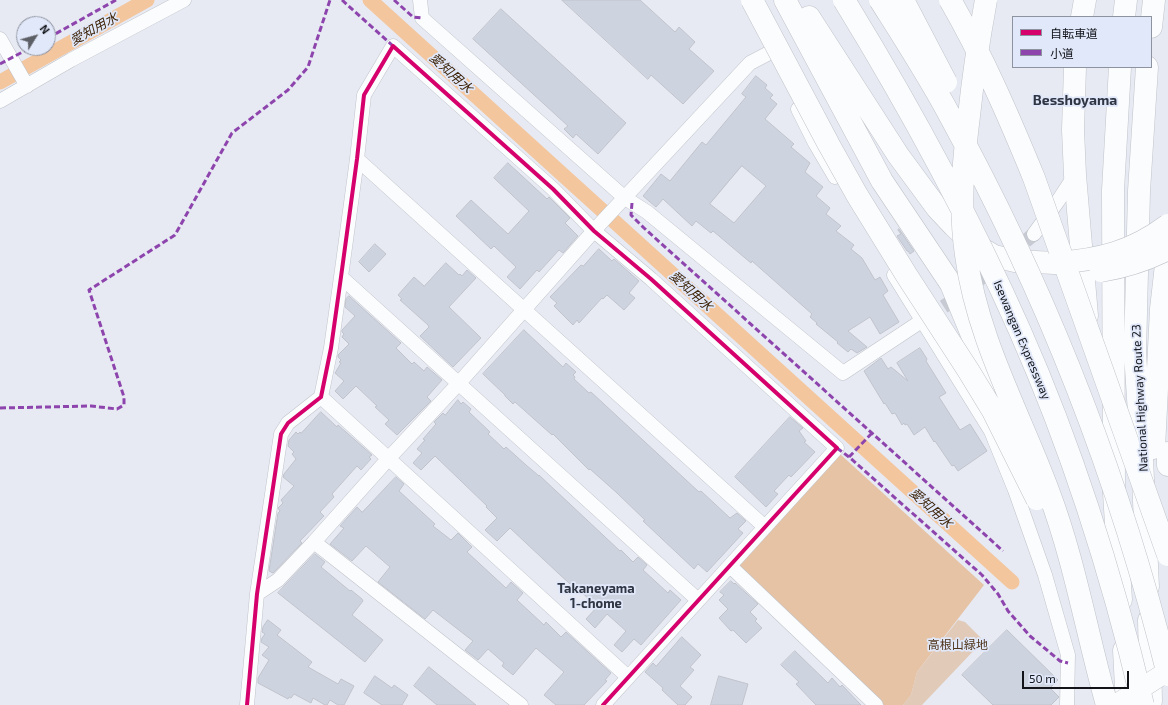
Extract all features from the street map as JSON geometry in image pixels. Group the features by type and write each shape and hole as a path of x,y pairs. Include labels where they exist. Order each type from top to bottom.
{"highway":[{"path":"752,0 857,195 993,411 1015,454 1050,530 1087,627"},
{"path":"785,0 875,169 951,284 986,369 1038,476 1066,518 1085,587 1092,629 1097,705"},
{"path":"798,0 898,155 937,208 972,243 1012,266 1032,273 1056,270 1079,262 1102,258 1143,241 1168,225"},
{"name":"Isewangan Expressway","path":"844,0 928,143 978,241 1020,332 1052,410 1080,487 1111,582 1143,705"},
{"path":"880,0 949,114 1019,252 1050,321 1101,452 1126,525 1168,675"},
{"path":"903,0 979,146 1017,226 1034,269 1050,321"},
{"path":"950,0 995,87 1015,130 1034,178 1168,556"},
{"path":"986,0 974,74 962,185 962,222 966,256 979,317 988,343 1049,493 1063,534 1107,705"},
{"path":"1082,16 1085,0"},
{"path":"1124,16 1126,0"},
{"path":"1152,18 1154,0"},
{"path":"1076,68 1073,130 1075,175 1086,307 1114,493"},
{"name":"National Highway Route 23","path":"1120,68 1113,190 1114,493 1127,705"},
{"name":"National Highway Route 23","path":"1147,68 1139,191 1135,353 1142,458 1152,705"},
{"path":"1056,270 1080,276 1124,267 1145,260 1168,248"},
{"path":"1147,564 1161,309 1168,248"},
{"path":"1168,453 1168,465"}],"street":[{"path":"0,101 72,60 184,0"},
{"path":"420,0 422,18 625,198 647,212 843,373 924,320"},
{"path":"742,0 771,52 815,143 991,431 1015,490 1044,575 1068,655 1067,705"},
{"path":"0,39 27,86"},
{"path":"247,705 257,594 281,434 288,423 321,397 331,348 357,159 364,95 393,46 596,228 837,448 603,705"},
{"path":"257,594 278,580 314,542 524,310 596,228 750,63 771,52"},
{"path":"357,159 765,527"},
{"path":"1034,234 1075,175"},
{"path":"341,277 698,600"},
{"path":"321,397 628,678"},
{"path":"314,542 521,705"},
{"path":"730,566 876,705"},
{"path":"1115,705 1168,670"}],"green space":[{"name":"高根山緑地","path":"958,620 965,622 981,638 980,644 922,705 903,705 911,695 917,672"}],"shaded area":[{"path":"840,454 984,585 917,672 911,695 903,705 884,705 740,569 740,565"}],"building":[{"path":"562,0 640,0 675,32 679,27 695,42 689,49 714,71 683,104 651,75 648,79"},
{"path":"501,9 626,123 598,154 576,134 573,138 564,129 568,126 473,39"},
{"path":"756,76 767,85 765,88 773,95 770,98 777,104 765,119 794,144 791,147 810,163 805,172 823,187 816,196 830,208 826,214 841,226 836,231 854,245 851,249 862,258 875,280 880,277 888,291 883,295 899,322 880,334 870,317 848,331 867,347 857,353 851,349 848,352 837,343 838,342 816,324 817,323 810,317 812,314 752,261 751,263 713,231 711,233 696,221 692,226 663,199 656,207 643,196 661,174 670,181 702,142 706,145 746,97 742,94","holes":["742,166 766,186 734,223 710,204"]},
{"path":"508,163 547,199 549,197 570,218 565,223 578,236 563,253 559,250 539,272 537,270 520,289 507,277 516,267 494,246 491,249 456,216 471,200 508,234 529,211 494,178"},
{"path":"899,229 914,251 910,254 897,236 901,234 898,230"},
{"path":"375,244 386,254 369,272 359,262"},
{"path":"599,249 612,261 614,259 639,281 629,293 635,298 624,310 607,295 603,299 602,298 579,323 577,320 573,325 554,306 557,303 550,297"},
{"path":"446,263 459,275 460,274 462,276 467,270 476,278 449,307 481,338 453,367 420,336 429,327 428,325 400,300 402,299 398,295 414,277 424,286"},
{"path":"349,296 401,343 396,348 412,364 414,362 424,371 427,367 442,380 427,397 431,401 397,435 385,424 389,420 356,386 343,399 335,391 344,381 335,373 341,363 339,362 341,360 338,355 349,344 342,337 344,334 342,330 355,316 345,307 346,299"},
{"path":"524,330 563,367 566,363 576,372 573,375 575,377 574,379 589,393 591,392 699,492 701,491 730,518 737,513 746,521 738,529 743,533 707,572 698,564 694,569 643,521 645,520 617,493 590,469 589,470 553,434 552,435 515,402 513,404 483,374"},
{"path":"920,348 927,359 926,361 946,393 939,397 960,430 970,424 987,451 958,471 954,465 952,466 935,441 934,442 925,427 914,435 907,424 905,425 904,423 902,425 895,413 892,414 885,403 884,404 864,371 881,358 888,369 891,367 908,381 897,363"},
{"path":"458,400 461,404 463,402 471,409 469,412 490,432 488,434 504,449 506,447 539,475 633,562 638,557 647,565 643,570 668,593 670,590 681,600 641,645 634,639 622,652 614,645 626,631 607,614 595,628 586,619 597,607 571,582 570,584 510,528 497,541 485,530 497,518 486,507 487,506 435,456 421,470 413,463 422,453 417,449 425,440 423,439 436,424 434,422 443,413 445,415"},
{"path":"321,412 372,455 369,457 371,459 361,470 357,466 332,494 334,497 320,512 324,516 300,541 302,543 273,573 269,571 278,513 280,511 278,508 283,503 281,500 294,486 283,477 296,459 292,454 294,452 288,446 289,440 296,432 298,434 300,432 301,433"},
{"path":"790,417 803,428 799,431 806,441 804,442 815,452 791,477 789,475 774,491 778,494 766,507 735,477"},
{"path":"396,477 404,484 399,491 435,524 433,526 451,540 458,533 472,547 467,552 506,588 511,582 523,593 517,600 544,625 546,622 561,637 566,632 611,673 605,680 607,681 584,705 556,705 544,695 564,672 536,648 513,675 502,666 504,663 488,649 478,660 465,650 473,641 433,610 425,619 378,582 390,567 366,546 352,561 330,544 344,528 340,526 357,507 362,512"},
{"path":"315,554 325,562 321,567 362,599 363,601 352,615 383,640 365,662 278,593"},
{"path":"731,581 758,604 750,612 757,619 755,621 762,628 746,643 733,630 731,631 719,618 728,609 719,600 724,595 720,592"},
{"path":"268,620 281,630 277,635 312,662 308,667 338,684 341,679 354,686 344,705 338,705 330,700 327,705 325,705 313,698 311,703 294,694 288,699 258,683 258,678 269,660 262,655 269,647 261,642 265,634 262,632 263,627"},
{"path":"1007,630 1058,680 1050,688 1059,697 1051,705 993,705 962,675"},
{"path":"682,637 701,655 690,667 694,670 680,686 692,697 685,705 678,705 662,690 663,688 645,672 653,663 656,666"},
{"path":"795,651 828,683 832,678 840,687 842,685 861,705 816,705 796,684 799,682 781,665"},
{"path":"429,667 476,705 437,705 414,686"},
{"path":"375,676 392,688 394,685 408,695 402,705 382,705 364,693"},
{"path":"719,676 748,684 742,705 711,705"}],"waterway":[{"name":"愛知用水","path":"0,82 147,0"},
{"name":"愛知用水","path":"370,0 1012,582"}],"tunnel":[{"path":"926,318 957,298 1034,234"}],"marked path":[{"path":"56,34 116,0"},
{"path":"0,408 91,406 117,409 124,405 124,397 89,290 175,235 232,133 288,90 308,67 330,0"},
{"path":"342,0 393,46"},
{"path":"394,0 413,17 422,18"},
{"path":"0,64 16,55"},
{"path":"632,203 631,215 644,228 1003,551"},
{"path":"849,457 872,433"},
{"path":"837,448 982,575 998,594 1008,611 1030,636 1060,661 1068,663"}],"cycle path":[{"path":"247,705 257,594 281,434 288,423 321,397 331,348 357,159 364,95 393,46 553,189 594,231 651,279 837,448 603,705"}],"district":[{"name":"Besshoyama","path":"1075,100"},
{"name":"Takaneyama 1-chome","path":"596,596"}]}
